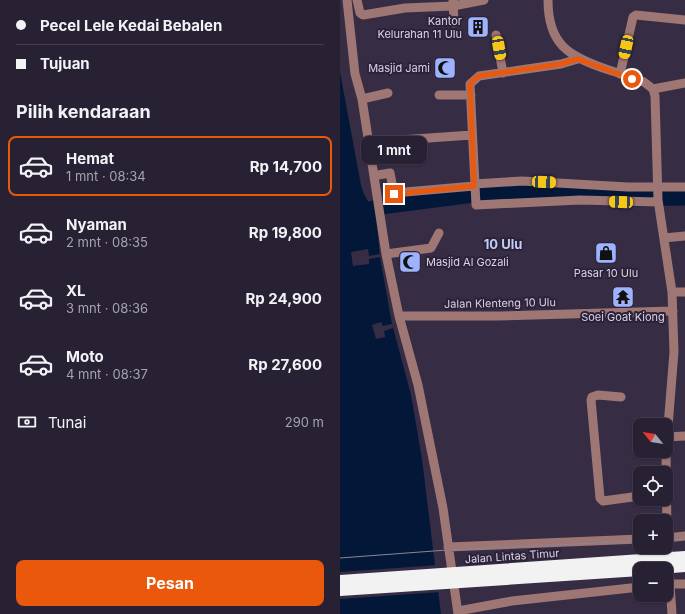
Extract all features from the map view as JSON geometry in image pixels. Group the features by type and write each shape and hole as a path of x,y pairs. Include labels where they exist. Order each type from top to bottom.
{"highway":[{"name":"Jalan Lintas Timur","path":"340,581 685,557"},
{"path":"673,567 685,566"},
{"name":"Jalan Lintas Timur","path":"340,590 633,570"}],"street":[{"path":"347,0 355,74 362,99 386,254 399,316 418,385 443,508 458,612 512,601 633,588"},
{"path":"357,0 362,14 484,0"},
{"path":"548,0 548,12 555,35 566,50 578,59 644,82 653,89 656,110 658,201 672,292 673,311 674,352 669,418"},
{"path":"453,3 454,23"},
{"path":"620,74 633,17 636,15 685,20"},
{"path":"496,35 503,73"},
{"path":"578,59 561,64 479,76 470,84 476,204 478,206 565,199 658,201"},
{"path":"653,89 685,83"},
{"path":"362,99 388,93"},
{"path":"439,95 471,95"},
{"path":"372,142 472,135"},
{"path":"378,175 390,173 394,194 522,181 658,189 685,186"},
{"path":"565,184 565,199"},
{"path":"386,254 431,248 439,233"},
{"path":"664,238 685,236"},
{"path":"672,292 685,292"},
{"name":"Jalan Klenteng 10 Ulu","path":"399,316 499,316 673,311"},
{"path":"621,397 598,395 592,397 591,400 600,498 603,501 633,497"},
{"path":"673,437 685,436"},
{"path":"673,537 685,536"},
{"path":"448,547 633,539"},
{"path":"673,584 685,584"},
{"path":"670,602 672,614"}],"water":[{"path":"340,72 361,185 364,194 376,215 380,257 392,324 411,395 422,459 441,614 340,614"}],"pier":[{"path":"368,249 369,256 380,254 380,257 369,259 369,264 353,266 351,252"},
{"path":"381,322 383,326 392,324 393,328 384,331 385,337 376,339 372,325"},
{"path":"438,565 441,592 340,599 340,572"}],"waterway":[{"path":"373,208 497,192 544,190 624,199 685,198"}],"tram line":[{"path":"673,540 685,539"},
{"path":"340,558 447,550 633,541"}],"place":[{"name":"Kantor Kelurahan 11 Ulu","path":"478,27"},
{"name":"Masjid Jami","path":"445,68"},
{"name":"Pasar 10 Ulu","path":"606,253"},
{"name":"Masjid Al Gozali","path":"410,262"},
{"name":"Soei Goat Kiong","path":"623,297"}],"district":[{"name":"10 Ulu","path":"503,244"}],"route":[{"path":"394,194 474,186 470,84 479,76 561,64 578,59 632,79"}]}
